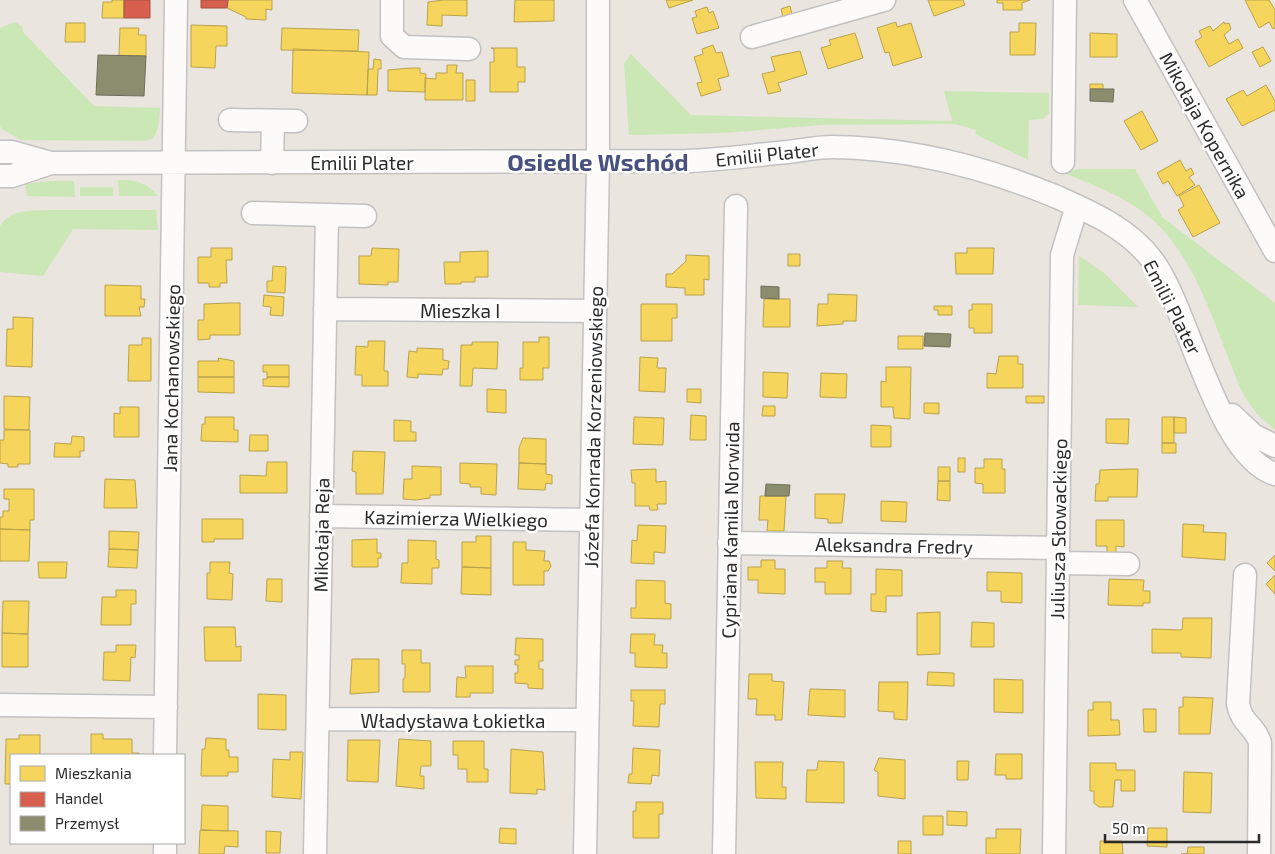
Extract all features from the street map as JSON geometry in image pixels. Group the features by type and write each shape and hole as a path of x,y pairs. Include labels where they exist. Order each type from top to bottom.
{"street":[{"name":"Jana Kochanowskiego","path":"165,754 176,0"},
{"path":"392,0 392,36 404,47 469,49"},
{"name":"Józefa Konrada Korzeniowskiego","path":"585,854 598,161 598,0"},
{"path":"752,37 884,0"},
{"path":"1063,162 1065,0"},
{"name":"Mikołaja Kopernika","path":"1135,0 1275,251"},
{"path":"230,120 296,121"},
{"path":"272,163 273,121"},
{"name":"Emilii Plater","path":"0,176 12,176 51,164 712,160 831,147 886,149 962,164 994,172 1077,206 1106,220 1126,233 1154,262 1175,304 1231,432 1250,456 1268,472 1275,474"},
{"name":"Emilii Plater","path":"0,152 12,152 51,164"},
{"name":"Cypriana Kamila Norwida","path":"724,854 736,206"},
{"name":"Juliusza Słowackiego","path":"1054,854 1062,255 1077,206"},
{"path":"253,213 365,216"},
{"name":"Mikołaja Reja","path":"315,854 327,215"},
{"name":"Mieszka I","path":"325,309 595,311"},
{"name":"Emilii Plater","path":"1216,398 1253,436 1275,446"},
{"name":"Kazimierza Wielkiego","path":"321,516 591,520"},
{"name":"Aleksandra Fredry","path":"730,542 1058,555 1128,564"},
{"path":"1245,575 1238,704 1240,716 1258,735 1260,743 1264,840"},
{"path":"0,705 166,707"},
{"name":"Władysława Łokietka","path":"318,719 587,720"}],"green space":[{"path":"15,22 22,26 23,32 94,106 160,108 158,128 155,136 152,139 143,141 21,140 2,129 0,126 0,28"},
{"path":"631,54 691,115 952,121 944,91 1049,93 1049,113 1043,119 1029,120 1028,160 975,134 976,130 955,124 821,125 724,133 629,135 624,63"},
{"path":"1080,169 1135,169 1162,217 1275,303 1275,430 1257,414 1244,396 1196,280 1170,238 1154,221 1122,198 1061,172"},
{"path":"118,180 145,185 158,196 119,196"},
{"path":"49,181 74,181 75,197 27,196 25,184"},
{"path":"80,187 113,187 113,196 80,196"},
{"path":"47,210 156,210 158,230 73,229 43,276 0,272 0,226 4,220 20,212"},
{"path":"1079,256 1104,273 1138,307 1078,305"}],"building: Mieszkania":[{"path":"112,0 124,0 124,18 102,18 103,2 112,2"},
{"path":"228,0 272,0 272,10 266,9 266,20 246,19 246,17 227,8"},
{"path":"467,0 467,16 442,15 442,26 427,25 428,2"},
{"path":"515,0 554,0 554,21 514,22"},
{"path":"666,0 693,0 669,8"},
{"path":"928,0 963,0 965,5 934,16"},
{"path":"997,0 1030,0 1022,3 1022,10 1003,10 1003,3 997,3"},
{"path":"1245,0 1269,0 1275,10 1275,28 1273,29 1269,22 1259,28"},
{"path":"790,6 792,14 783,17 781,9"},
{"path":"707,7 709,13 713,11 719,28 697,34 692,18 697,17 695,11"},
{"path":"896,22 897,27 911,23 922,57 893,66 889,52 885,53 877,28"},
{"path":"1224,22 1225,24 1229,23 1231,29 1224,35 1229,44 1238,39 1243,48 1209,67 1195,41 1202,37 1199,31 1210,26 1213,31"},
{"path":"66,23 85,23 85,42 65,42"},
{"path":"1019,23 1036,23 1035,55 1010,55 1010,32 1019,32"},
{"path":"191,25 227,26 227,46 216,46 215,68 191,67"},
{"path":"120,28 139,28 138,35 146,35 146,56 119,56"},
{"path":"282,28 359,30 358,51 281,50"},
{"path":"855,33 863,58 828,69 821,48 831,45 829,40"},
{"path":"1090,33 1117,34 1117,57 1090,57"},
{"path":"713,45 716,53 722,52 729,76 718,79 721,90 701,96 697,83 702,82 694,57 703,54 702,49"},
{"path":"1263,47 1271,61 1260,67 1252,52"},
{"path":"491,48 517,48 517,67 525,67 525,82 518,82 518,92 490,92 490,62 494,62 494,49"},
{"path":"293,49 369,52 367,95 292,93"},
{"path":"800,51 807,74 778,83 781,91 768,94 762,74 775,71 771,57"},
{"path":"374,59 381,60 381,69 378,69 377,95 367,95 368,69 373,69"},
{"path":"447,65 457,65 456,73 463,73 463,100 425,100 425,78 436,79 436,73 447,73"},
{"path":"420,68 420,73 426,74 425,92 388,91 388,70"},
{"path":"466,80 475,80 475,101 466,101"},
{"path":"1090,84 1103,84 1103,89 1090,89"},
{"path":"1266,85 1275,101 1275,110 1242,126 1226,99 1243,90 1247,96"},
{"path":"1142,111 1158,141 1141,150 1124,121"},
{"path":"1180,160 1186,171 1191,168 1194,174 1189,177 1195,185 1177,196 1168,181 1163,184 1157,173"},
{"path":"1199,185 1220,223 1193,237 1178,210 1184,206 1179,196"},
{"path":"211,248 232,248 232,260 226,260 227,283 220,283 220,287 209,287 209,283 198,283 198,257 211,257"},
{"path":"372,248 399,249 398,282 388,282 388,285 359,284 359,256 371,256"},
{"path":"967,248 994,248 993,274 956,274 955,253 967,253"},
{"path":"488,251 488,277 475,277 475,282 445,284 444,262 460,262 460,252"},
{"path":"788,254 800,254 800,266 788,266"},
{"path":"686,255 709,256 709,280 704,279 704,295 685,295 685,288 666,287 666,274 672,274 686,261"},
{"path":"273,266 286,267 285,293 267,292 267,281 272,281"},
{"path":"105,285 141,286 141,299 145,299 144,307 139,307 141,316 105,316"},
{"path":"828,294 857,295 856,321 843,321 843,324 817,326 818,304 828,304"},
{"path":"264,295 284,297 283,316 270,315 271,307 263,306"},
{"path":"764,299 790,299 790,327 763,327"},
{"path":"240,303 240,335 210,335 210,339 198,340 198,320 204,320 204,304"},
{"path":"641,304 677,304 677,318 672,318 672,341 641,341"},
{"path":"972,304 992,304 992,333 974,333 974,328 969,328 969,310 972,310"},
{"path":"934,306 952,306 952,315 938,315 938,310 934,310"},
{"path":"13,317 33,318 32,367 6,366 7,329 13,329"},
{"path":"898,336 923,336 923,349 898,349"},
{"path":"539,337 549,337 549,368 543,368 543,380 520,380 520,368 523,368 523,342 539,342"},
{"path":"142,338 151,338 151,381 128,381 129,345 142,345"},
{"path":"368,341 385,341 384,371 388,371 388,386 362,386 362,375 355,375 356,346 368,347"},
{"path":"472,342 498,342 497,369 473,368 472,386 460,386 461,345 472,345"},
{"path":"417,348 443,349 443,360 449,361 448,369 443,369 442,375 418,374 418,378 407,377 409,351 417,352"},
{"path":"999,356 1018,356 1018,364 1023,364 1023,388 987,388 987,373 996,374"},
{"path":"640,357 658,358 657,368 666,368 665,392 639,391"},
{"path":"218,358 234,361 234,377 198,377 198,361 219,361"},
{"path":"263,365 289,365 289,377 267,377 267,372 263,372"},
{"path":"886,367 911,367 910,419 894,418 893,407 881,407 881,381 886,382"},
{"path":"763,372 788,373 787,398 763,397"},
{"path":"821,373 847,374 846,398 820,397"},
{"path":"198,377 234,377 234,393 198,392"},
{"path":"267,377 289,377 289,387 263,386 263,379 267,379"},
{"path":"487,389 506,390 506,413 487,412"},
{"path":"687,389 701,389 701,403 687,402"},
{"path":"4,396 30,397 29,430 4,429"},
{"path":"1026,396 1044,396 1044,403 1026,403"},
{"path":"924,403 939,403 939,414 924,413"},
{"path":"763,406 775,406 775,416 762,416"},
{"path":"120,407 139,407 139,437 114,437 114,413 120,414"},
{"path":"691,415 706,416 706,440 690,440"},
{"path":"205,417 234,417 234,430 238,430 238,442 201,441 202,424 205,424"},
{"path":"634,417 664,418 663,445 633,444"},
{"path":"1162,417 1174,417 1174,443 1162,443"},
{"path":"1174,417 1186,418 1186,433 1174,433"},
{"path":"1106,419 1129,419 1128,444 1106,443"},
{"path":"394,420 411,421 411,432 416,432 416,441 394,441"},
{"path":"871,425 891,426 891,447 871,447"},
{"path":"4,430 30,430 30,464 18,464 18,467 8,467 8,464 0,463 0,440 4,440"},
{"path":"250,435 268,435 268,451 249,451"},
{"path":"72,436 84,437 84,451 80,451 80,457 54,457 55,443 71,444"},
{"path":"523,438 546,439 546,464 519,463 519,448"},
{"path":"1162,443 1176,443 1176,453 1162,453"},
{"path":"353,451 385,452 383,494 356,494 356,472 352,471"},
{"path":"958,458 965,458 965,472 958,472"},
{"path":"984,459 1002,459 1002,469 1005,469 1005,493 983,493 983,484 975,483 975,468 984,468"},
{"path":"267,462 287,462 287,493 240,493 240,475 266,476"},
{"path":"460,463 497,464 496,495 481,494 481,487 470,487 470,484 460,483"},
{"path":"519,463 546,464 546,474 552,475 552,484 546,483 545,490 518,489"},
{"path":"412,466 441,467 441,495 430,495 430,498 416,500 403,499 404,479 412,479"},
{"path":"938,467 950,467 950,481 938,481"},
{"path":"656,469 656,482 666,481 666,504 657,504 658,510 650,510 649,506 635,506 635,483 632,483 631,470"},
{"path":"1138,469 1137,497 1108,497 1108,501 1095,501 1096,484 1099,484 1100,470"},
{"path":"105,479 135,480 137,508 104,508"},
{"path":"938,481 950,481 950,501 937,500"},
{"path":"4,489 34,489 34,520 30,520 30,530 0,529 0,517 3,517 3,511 9,511 9,499 4,499"},
{"path":"815,494 845,494 842,523 828,523 828,519 815,518"},
{"path":"760,496 786,496 784,531 767,531 768,520 759,520"},
{"path":"881,501 907,502 906,522 881,521"},
{"path":"202,519 243,519 243,539 214,539 214,542 202,542"},
{"path":"1096,520 1124,520 1124,547 1116,546 1116,554 1107,554 1107,546 1096,546"},
{"path":"1183,524 1204,525 1203,532 1226,533 1225,560 1182,557"},
{"path":"638,525 666,526 665,553 654,552 654,564 631,563 632,540 637,541"},
{"path":"0,529 30,530 29,561 0,561"},
{"path":"109,531 139,532 138,550 109,549"},
{"path":"476,536 491,536 491,568 462,567 462,542 476,542"},
{"path":"377,539 377,553 381,553 381,558 378,558 378,567 352,567 352,540"},
{"path":"408,540 436,541 436,559 439,560 439,568 432,568 432,584 401,583 402,563 408,563"},
{"path":"513,542 526,542 526,550 545,551 544,561 549,561 551,566 548,571 544,571 544,585 513,585"},
{"path":"109,549 138,550 137,568 108,567"},
{"path":"1275,555 1275,571 1267,563"},
{"path":"761,560 775,560 775,569 785,569 785,594 758,593 758,580 748,580 748,567 761,567"},
{"path":"827,561 843,561 842,568 851,568 851,594 825,594 825,582 815,582 815,568 827,568"},
{"path":"38,562 67,562 66,578 39,578"},
{"path":"210,562 230,562 229,573 233,574 232,600 207,599 207,573 210,573"},
{"path":"462,567 491,568 491,595 461,594"},
{"path":"876,569 902,570 902,596 886,596 886,612 871,611 871,594 876,594"},
{"path":"987,572 1022,573 1022,603 1001,602 1001,591 987,591"},
{"path":"1275,575 1275,594 1266,584"},
{"path":"267,579 282,579 282,602 266,601"},
{"path":"1109,579 1144,580 1143,591 1150,591 1150,603 1143,603 1143,606 1108,605"},
{"path":"636,580 665,581 665,603 671,604 671,619 631,618 631,608 636,608"},
{"path":"116,590 136,590 136,604 131,604 131,625 101,625 102,597 116,597"},
{"path":"3,601 29,601 28,634 2,633"},
{"path":"940,612 940,654 917,655 917,613"},
{"path":"1183,618 1212,618 1211,658 1181,657 1181,653 1152,653 1152,629 1182,630"},
{"path":"972,622 994,623 994,647 971,647"},
{"path":"204,627 235,627 236,647 241,646 241,661 205,661"},
{"path":"2,633 28,634 28,667 2,667"},
{"path":"631,634 655,634 654,645 663,645 662,653 667,653 667,668 635,667 635,653 630,653"},
{"path":"516,638 543,639 543,661 539,661 539,669 543,669 543,689 528,688 528,684 515,683 515,673 518,673 518,665 515,665 515,660 519,660 519,655 515,655"},
{"path":"116,645 136,645 135,658 131,657 130,681 103,680 104,652 116,652"},
{"path":"402,650 421,650 421,663 430,663 430,692 403,692 405,664 402,664"},
{"path":"352,659 379,659 379,692 350,694"},
{"path":"465,666 493,666 493,693 470,693 470,697 456,697 457,677 466,678"},
{"path":"928,672 954,673 954,686 927,685"},
{"path":"749,674 772,674 772,681 784,682 782,720 775,720 775,715 756,715 757,699 748,699"},
{"path":"994,679 1023,680 1023,713 994,712"},
{"path":"879,682 908,682 907,720 894,719 894,712 878,711"},
{"path":"810,689 845,690 845,717 808,715"},
{"path":"631,690 665,690 665,704 660,704 659,727 633,726 634,701 631,701"},
{"path":"258,694 286,695 286,730 258,729"},
{"path":"1183,697 1213,698 1210,734 1179,734 1179,707 1183,707"},
{"path":"1093,702 1111,702 1111,720 1119,720 1120,735 1088,736 1088,710 1093,710"},
{"path":"1143,709 1156,709 1156,732 1144,732"},
{"path":"91,734 103,734 103,739 132,739 132,753 140,754 91,754"},
{"path":"19,735 40,735 40,754 10,754 10,784 5,784 6,739 19,739"},
{"path":"206,738 226,739 226,750 229,750 229,757 238,757 238,772 228,772 228,776 201,776 202,749 205,749"},
{"path":"399,739 431,741 431,766 421,766 420,776 424,776 424,789 396,786"},
{"path":"348,740 380,740 378,782 347,781"},
{"path":"453,741 484,741 484,769 488,769 488,782 467,782 467,769 458,769 458,755 453,755"},
{"path":"633,748 660,750 659,776 652,775 651,784 628,783 629,774 632,774"},
{"path":"511,749 543,752 545,790 537,789 537,794 510,793"},
{"path":"290,752 303,752 301,799 272,797 273,759 290,760"},
{"path":"996,754 1022,754 1022,779 1006,779 1006,775 995,775"},
{"path":"879,758 905,760 905,799 878,796 878,772 874,770"},
{"path":"818,761 844,762 844,803 806,802 807,770 817,770"},
{"path":"957,761 969,761 968,780 957,780"},
{"path":"755,762 783,762 782,787 786,787 786,799 756,798"},
{"path":"1090,763 1116,763 1116,770 1135,770 1135,791 1121,791 1121,780 1115,780 1113,807 1099,807 1094,803 1094,791 1090,791"},
{"path":"1184,772 1212,773 1211,813 1183,812"},
{"path":"636,802 663,802 663,814 659,814 659,838 633,838 633,811 636,811"},
{"path":"202,805 228,806 228,831 201,830"},
{"path":"947,811 967,812 967,826 947,825"},
{"path":"923,816 943,816 943,835 923,835"},
{"path":"500,828 516,829 516,844 499,843"},
{"path":"1148,828 1167,828 1167,847 1147,846"},
{"path":"996,829 1021,829 1020,854 986,854 986,838 996,838"},
{"path":"200,830 238,831 238,847 225,846 224,854 199,854"},
{"path":"266,831 281,832 280,853 266,853"},
{"path":"898,841 911,841 911,854 898,854"},
{"path":"1100,841 1122,841 1123,854 1100,854"},
{"path":"1188,847 1204,847 1204,854 1187,854"}],"building: Handel":[{"path":"124,0 150,0 150,18 124,18"},
{"path":"201,0 228,0 227,8 201,8"}],"building: Przemysł":[{"path":"98,55 146,56 144,96 96,95"},
{"path":"1090,89 1114,89 1113,102 1090,101"},
{"path":"761,286 779,287 779,299 761,298"},
{"path":"925,333 951,334 950,347 924,346"},
{"path":"766,484 790,485 789,496 765,496"}],"district":[{"name":"Osiedle Wschód","path":"598,161"}]}
